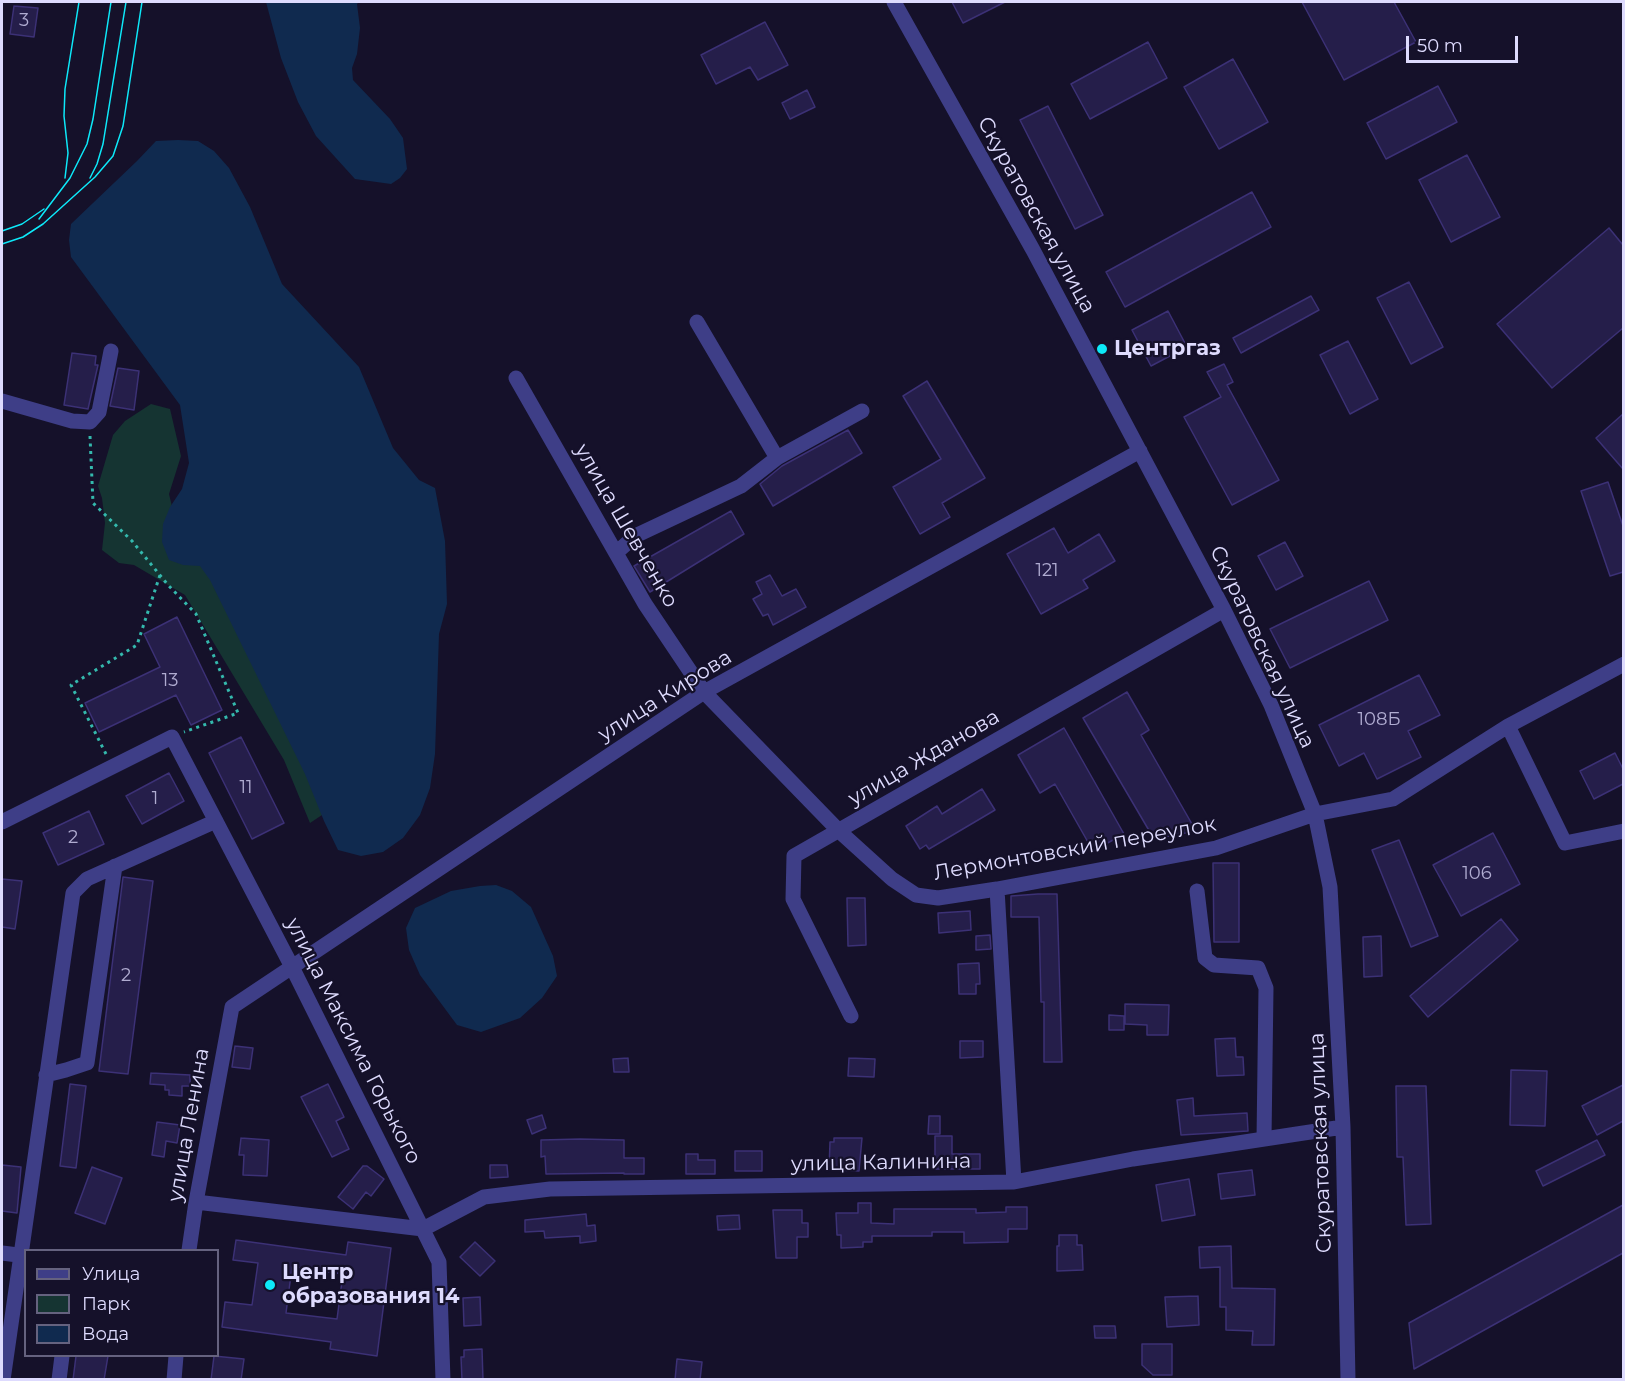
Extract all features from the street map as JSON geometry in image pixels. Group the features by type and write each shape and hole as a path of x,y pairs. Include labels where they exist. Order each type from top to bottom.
{"street":[{"name":"Скуратовская улица","path":"894,2 1033,250 1224,610 1271,705 1315,814 1330,887 1343,1127 1348,1380"},
{"path":"697,322 777,458"},
{"path":"2,401 72,421 90,422 99,411 111,351"},
{"name":"улица Шевченко","path":"516,378 645,604 704,692"},
{"path":"616,553 635,536 741,486 777,458 862,411"},
{"name":"улица Кирова","path":"232,1007 704,692 1140,451"},
{"name":"улица Жданова","path":"851,1016 793,899 794,856 1224,610"},
{"name":"Лермонтовский переулок","path":"704,692 838,831 892,879 916,895 938,898 1216,848 1315,814 1393,799 1508,726 1623,664"},
{"path":"1508,726 1564,843 1623,831"},
{"path":"2,822 172,736"},
{"name":"улица Максима Горького","path":"172,736 292,967 439,1262 443,1380"},
{"path":"3,1380 3,1359 22,1256 73,892 87,879 216,821"},
{"path":"46,1075 87,1063 115,866"},
{"path":"997,888 1014,1182"},
{"path":"1197,891 1205,958 1214,965 1258,968 1266,988 1264,1139"},
{"name":"улица Ленина","path":"189,1249 232,1007"},
{"name":"улица Калинина","path":"423,1229 484,1197 550,1189 1014,1182 1133,1159 1343,1127"},
{"path":"196,1202 423,1229"},
{"path":"2,1253 22,1256"},
{"path":"59,1380 62,1357"},
{"path":"174,1380 176,1357"}],"path":[{"path":"90,422 93,503 132,541 196,614 238,713 172,736"},
{"path":"113,766 71,685 137,645 160,575"}],"green space":[{"path":"151,404 170,409 181,456 169,494 175,519 201,537 328,811 310,823 284,760 185,595 134,565 119,563 102,550 105,523 98,486 113,435 125,421"}],"water":[{"path":"266,2 359,2 357,4 360,28 357,54 352,68 353,80 390,119 403,138 407,169 400,178 391,184 355,179 316,136 298,102 281,58"},
{"path":"156,141 198,141 214,151 229,168 250,207 282,284 359,367 393,448 419,480 435,488 445,541 447,604 439,634 435,754 430,788 420,815 403,838 383,852 361,856 338,850 305,774 210,580 200,566 183,565 169,560 162,542 163,524 170,507 182,489 189,463 180,405 71,257 69,240 71,224"},
{"path":"496,885 512,891 531,907 553,956 557,976 542,998 520,1018 481,1032 457,1025 420,975 409,950 406,928 415,908 451,891"}],"building":[{"path":"952,2 1005,2 963,23"},
{"path":"1302,2 1394,2 1416,42 1344,80"},
{"path":"14,6 38,8 34,37 10,34"},
{"path":"765,22 788,65 758,80 750,67 716,84 701,55"},
{"path":"1148,42 1167,78 1090,119 1071,84"},
{"path":"1233,59 1268,122 1219,149 1184,87"},
{"path":"1438,86 1457,122 1386,159 1367,123"},
{"path":"807,90 815,107 790,119 782,103"},
{"path":"1048,106 1103,215 1075,229 1020,120"},
{"path":"1467,155 1500,217 1451,242 1419,180"},
{"path":"1252,192 1271,227 1125,307 1106,272"},
{"path":"1609,228 1623,245 1623,328 1552,388 1497,324"},
{"path":"1409,282 1443,347 1411,364 1377,298"},
{"path":"1311,296 1319,310 1241,353 1233,338"},
{"path":"1168,311 1187,347 1151,366 1132,330"},
{"path":"1348,341 1378,399 1350,414 1320,355"},
{"path":"72,353 96,356 95,365 98,365 88,409 64,405"},
{"path":"1224,364 1233,382 1227,385 1279,480 1232,505 1184,417 1221,397 1207,372"},
{"path":"118,368 139,371 134,410 110,406"},
{"path":"927,381 985,478 942,503 950,517 920,534 893,487 941,459 903,396"},
{"path":"1623,414 1623,469 1596,438"},
{"path":"848,430 862,453 773,506 760,484 782,466"},
{"path":"1608,482 1623,526 1623,572 1610,576 1581,491"},
{"path":"731,511 744,534 650,592 634,566"},
{"path":"1054,528 1068,553 1099,534 1115,561 1083,580 1088,588 1041,614 1007,554"},
{"path":"1285,542 1303,576 1276,590 1258,556"},
{"path":"770,575 782,596 796,589 806,607 773,625 768,614 763,616 753,599 762,594 756,582"},
{"path":"1369,581 1388,620 1290,668 1270,629"},
{"path":"177,617 222,710 191,725 176,695 99,732 85,703 160,667 144,634"},
{"path":"1419,675 1440,715 1408,731 1421,757 1377,779 1364,753 1339,766 1319,725"},
{"path":"1127,692 1149,730 1141,735 1196,831 1154,839 1083,718"},
{"path":"1064,728 1124,834 1093,851 1055,784 1040,793 1018,755"},
{"path":"241,737 284,823 252,839 209,753"},
{"path":"1615,753 1623,769 1623,784 1594,799 1580,771"},
{"path":"169,773 184,801 142,824 126,796"},
{"path":"982,789 995,810 929,849 926,845 920,849 906,826 937,806 942,814"},
{"path":"89,811 104,844 58,865 43,833"},
{"path":"1493,833 1520,884 1461,916 1433,865"},
{"path":"1399,840 1438,936 1411,947 1372,850"},
{"path":"1213,863 1239,863 1239,942 1214,942"},
{"path":"123,877 153,881 128,1074 99,1071"},
{"path":"2,879 22,881 15,929 2,927"},
{"path":"1057,894 1062,1062 1044,1062 1044,1002 1041,1002 1039,917 1011,917 1011,896"},
{"path":"847,898 865,898 866,945 848,946"},
{"path":"970,911 971,930 939,933 938,913"},
{"path":"1501,919 1518,940 1428,1017 1410,996"},
{"path":"990,935 991,949 976,950 976,936"},
{"path":"1381,936 1382,976 1364,977 1363,937"},
{"path":"979,963 980,984 976,984 976,994 959,994 958,964"},
{"path":"1125,1004 1169,1005 1168,1035 1147,1035 1147,1025 1125,1024"},
{"path":"1109,1015 1124,1016 1124,1030 1109,1030"},
{"path":"1235,1038 1236,1057 1243,1057 1244,1075 1217,1076 1215,1039"},
{"path":"960,1041 983,1041 983,1057 960,1058"},
{"path":"235,1046 253,1048 250,1069 232,1067"},
{"path":"628,1058 629,1072 614,1072 613,1059"},
{"path":"849,1058 875,1059 874,1077 848,1076"},
{"path":"1511,1070 1547,1071 1545,1126 1510,1125"},
{"path":"151,1073 190,1075 190,1086 182,1086 182,1096 169,1095 169,1090 165,1090 165,1085 150,1084"},
{"path":"70,1084 86,1086 76,1168 60,1166"},
{"path":"328,1084 344,1117 336,1121 349,1149 332,1157 301,1097"},
{"path":"1623,1085 1623,1121 1597,1135 1582,1106"},
{"path":"1396,1086 1426,1086 1431,1224 1406,1225 1403,1157 1397,1157"},
{"path":"1193,1098 1194,1116 1247,1113 1248,1131 1181,1135 1177,1100"},
{"path":"542,1115 546,1128 532,1134 527,1120"},
{"path":"929,1116 940,1116 940,1134 928,1134"},
{"path":"157,1122 180,1125 177,1143 166,1141 164,1157 152,1155"},
{"path":"935,1136 952,1136 952,1154 980,1154 980,1169 935,1169"},
{"path":"241,1138 269,1140 267,1176 243,1175 244,1155 239,1155"},
{"path":"834,1138 862,1138 859,1171 829,1170 830,1142 834,1142"},
{"path":"541,1140 624,1140 624,1158 644,1158 644,1174 546,1174 545,1156 541,1157"},
{"path":"1597,1140 1605,1155 1543,1186 1536,1171"},
{"path":"735,1151 762,1151 762,1171 735,1171"},
{"path":"686,1154 698,1154 698,1160 715,1160 715,1174 686,1174"},
{"path":"2,1165 21,1167 17,1213 2,1211"},
{"path":"490,1165 507,1165 508,1177 490,1178"},
{"path":"363,1166 367,1166 384,1179 371,1196 366,1192 353,1209 338,1197"},
{"path":"92,1167 122,1178 105,1224 75,1213"},
{"path":"1252,1170 1255,1195 1221,1199 1218,1174"},
{"path":"1189,1179 1195,1215 1162,1221 1156,1185"},
{"path":"858,1203 871,1203 871,1223 894,1224 894,1209 976,1209 976,1213 1006,1212 1006,1207 1027,1207 1027,1229 1008,1229 1008,1242 964,1243 964,1232 932,1232 932,1236 872,1236 872,1242 863,1242 863,1247 841,1248 841,1235 837,1235 836,1213 858,1213"},
{"path":"1623,1205 1623,1253 1414,1369 1409,1323"},
{"path":"773,1210 802,1210 802,1223 808,1223 808,1237 797,1237 797,1258 776,1258"},
{"path":"586,1214 587,1226 595,1225 596,1241 580,1243 580,1236 545,1238 544,1231 525,1232 525,1220"},
{"path":"739,1215 740,1229 718,1230 717,1216"},
{"path":"1059,1235 1077,1235 1077,1245 1082,1245 1083,1270 1057,1271"},
{"path":"236,1240 346,1255 348,1242 391,1248 377,1356 330,1349 331,1342 222,1327 225,1302 252,1305 258,1263 233,1260","holes":["292,1267 343,1274 337,1319 286,1313"]},
{"path":"475,1242 495,1261 480,1276 460,1257"},
{"path":"1231,1246 1232,1288 1275,1289 1274,1345 1252,1345 1253,1331 1226,1330 1226,1307 1220,1307 1220,1267 1200,1268 1199,1247"},
{"path":"1198,1296 1199,1325 1167,1327 1165,1297"},
{"path":"480,1297 481,1325 464,1326 463,1298"},
{"path":"1094,1326 1115,1326 1116,1338 1095,1338"},
{"path":"1142,1344 1172,1344 1172,1375 1153,1375 1142,1365"},
{"path":"482,1349 483,1380 462,1380 461,1357 464,1357 464,1350"},
{"path":"76,1357 108,1357 104,1380 73,1380"},
{"path":"214,1357 244,1359 241,1380 211,1380"},
{"path":"677,1359 702,1362 700,1380 675,1380"}],"tram line":[{"path":"65,178 68,153 64,116 65,89 79,2"},
{"path":"39,219 70,178 87,144 111,2"},
{"path":"90,178 103,144 126,2"},
{"path":"2,244 23,237 43,224 95,177 113,156 123,126 142,2"},
{"path":"2,231 22,224 44,209"}],"place":[{"name":"Центргаз","path":"1102,349"},
{"name":"Центр образования 14","path":"270,1285"}]}
